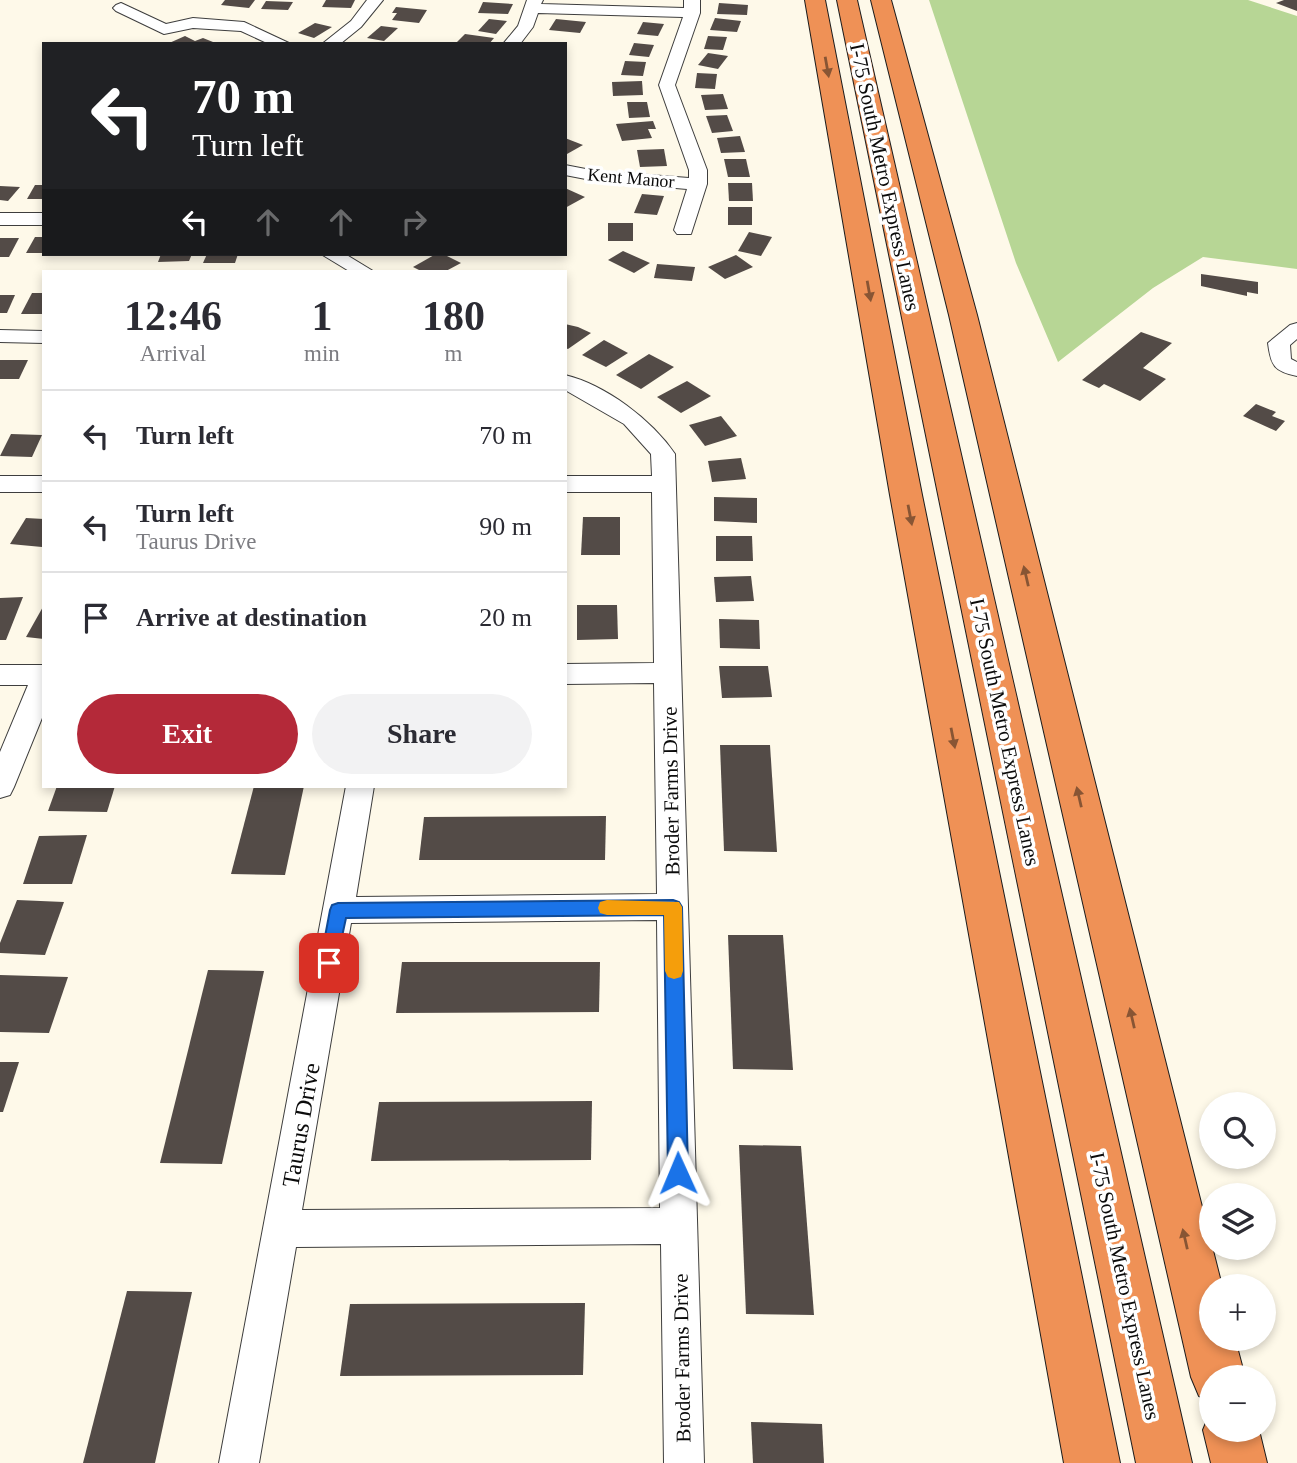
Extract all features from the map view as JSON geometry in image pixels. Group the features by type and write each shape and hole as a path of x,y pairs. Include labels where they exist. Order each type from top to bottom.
{"highway":[{"path":"815,0 909,509 1093,1463"},
{"name":"I-75 South Metro Express Lanes","path":"847,0 1164,1463"},
{"path":"881,0 969,341 1215,1365"},
{"path":"1234,1442 1239,1463"}],"street":[{"path":"333,42 356,24 375,0"},
{"path":"513,42 525,26 535,4 692,6 667,85 698,170 698,184 684,230"},
{"path":"121,8 164,29 193,23 244,27 278,42"},
{"name":"Kent Manor","path":"567,170 596,176 698,184"},
{"path":"0,219 42,219"},
{"path":"335,256 361,270"},
{"path":"1297,329 1279,344 1281,362 1297,370"},
{"path":"0,336 42,337"},
{"name":"Broder Farms Drive","path":"567,382 621,411 650,433 663,454 684,1463"},
{"path":"0,484 42,484"},
{"path":"567,484 665,484"},
{"path":"567,674 669,673"},
{"path":"0,676 42,677"},
{"path":"0,787 42,682"},
{"name":"Taurus Drive","path":"239,1463 360,788"},
{"path":"338,910 673,907"},
{"path":"282,1229 679,1226"}],"green space":[{"path":"929,0 1248,0 1297,16 1297,269 1203,257 1153,288 1058,362 1016,263"}],"building":[{"path":"225,0 255,0 249,8 221,5"},
{"path":"326,0 355,0 351,8 322,7"},
{"path":"1297,0 1297,11 1276,3"},
{"path":"266,1 293,2 288,10 261,9"},
{"path":"483,2 513,4 508,14 478,13"},
{"path":"719,3 748,5 747,15 717,14"},
{"path":"396,7 427,10 419,23 392,20 397,13 392,13"},
{"path":"715,18 741,21 737,32 710,30"},
{"path":"489,19 507,21 496,34 478,31"},
{"path":"556,19 586,22 580,33 549,30"},
{"path":"643,22 664,24 658,36 637,34"},
{"path":"315,23 332,27 314,38 298,33"},
{"path":"381,26 398,28 384,41 367,38"},
{"path":"465,34 494,38 491,42 457,42"},
{"path":"185,36 195,41 203,38 213,42 172,42"},
{"path":"708,36 727,37 723,50 704,49"},
{"path":"634,43 654,45 649,57 629,55"},
{"path":"708,53 728,56 718,69 698,65"},
{"path":"625,61 646,62 643,76 621,75"},
{"path":"697,73 717,74 715,89 695,88"},
{"path":"642,81 643,95 613,96 612,82"},
{"path":"723,94 728,109 705,110 701,95"},
{"path":"627,102 647,102 650,117 629,118"},
{"path":"727,115 733,131 712,133 706,116"},
{"path":"653,121 656,129 648,129 652,138 622,141 616,124"},
{"path":"740,136 745,152 721,153 717,138"},
{"path":"567,139 583,145 567,154"},
{"path":"664,149 667,166 640,167 637,150"},
{"path":"724,159 746,159 750,177 728,177"},
{"path":"728,183 752,183 753,201 729,201"},
{"path":"35,185 42,185 42,199 27,199"},
{"path":"0,186 20,187 8,201 0,200"},
{"path":"567,189 585,197 567,207"},
{"path":"642,194 664,196 657,215 634,213"},
{"path":"728,207 752,207 752,225 728,225"},
{"path":"608,223 633,223 633,241 608,241"},
{"path":"749,232 772,237 761,256 738,251"},
{"path":"35,237 42,237 42,253 26,253"},
{"path":"0,238 19,238 9,257 0,257"},
{"path":"623,251 650,263 634,273 608,260"},
{"path":"736,255 753,267 725,279 708,267"},
{"path":"160,256 191,256 189,261 158,262"},
{"path":"206,256 237,256 235,263 203,263"},
{"path":"432,256 447,256 461,263 448,270 419,270 413,267"},
{"path":"657,264 695,267 692,281 654,278"},
{"path":"1201,274 1258,282 1258,294 1247,292 1247,296 1201,286"},
{"path":"32,293 42,293 42,314 21,314"},
{"path":"0,295 15,295 7,313 0,313"},
{"path":"567,324 591,333 568,349"},
{"path":"1141,332 1172,343 1143,368 1166,379 1140,401 1104,384 1099,388 1082,380"},
{"path":"604,340 628,353 606,367 582,355"},
{"path":"649,354 674,367 641,389 616,375"},
{"path":"0,360 28,360 19,379 0,379"},
{"path":"687,381 711,396 681,413 657,397"},
{"path":"1256,404 1276,412 1272,416 1285,421 1276,431 1243,416"},
{"path":"721,416 737,436 705,446 689,425"},
{"path":"11,434 42,435 32,457 0,456"},
{"path":"741,458 746,479 712,482 708,461"},
{"path":"714,497 757,498 757,523 714,521"},
{"path":"583,517 620,517 620,555 581,555"},
{"path":"26,518 42,519 42,547 10,544"},
{"path":"716,536 752,536 753,561 716,561"},
{"path":"751,576 754,601 716,602 714,577"},
{"path":"23,597 6,640 0,640 0,598"},
{"path":"577,605 617,605 618,639 577,640"},
{"path":"42,609 42,639 26,637"},
{"path":"719,619 759,620 760,649 720,648"},
{"path":"719,666 768,666 772,697 722,698"},
{"path":"720,745 770,745 777,852 724,851"},
{"path":"56,788 114,788 107,812 48,811"},
{"path":"253,788 304,788 285,875 231,874"},
{"path":"606,816 605,860 419,860 424,817"},
{"path":"87,835 72,884 23,884 39,836"},
{"path":"17,900 64,902 45,955 0,953 0,943"},
{"path":"728,935 783,935 793,1070 733,1069"},
{"path":"402,962 600,962 599,1012 396,1013"},
{"path":"208,970 264,971 222,1164 160,1163"},
{"path":"0,975 68,977 49,1033 0,1032"},
{"path":"0,1062 19,1062 3,1112 0,1112"},
{"path":"592,1101 591,1160 371,1161 379,1102"},
{"path":"739,1145 801,1146 814,1315 746,1314"},
{"path":"127,1291 192,1292 155,1463 83,1463"},
{"path":"585,1303 583,1375 340,1376 350,1304"},
{"path":"751,1422 822,1424 824,1463 753,1463"}],"slow traffic":[{"path":"607,908 673,907 674,971"}],"route":[{"path":"329,963 338,910 673,907 678,1173"}]}
